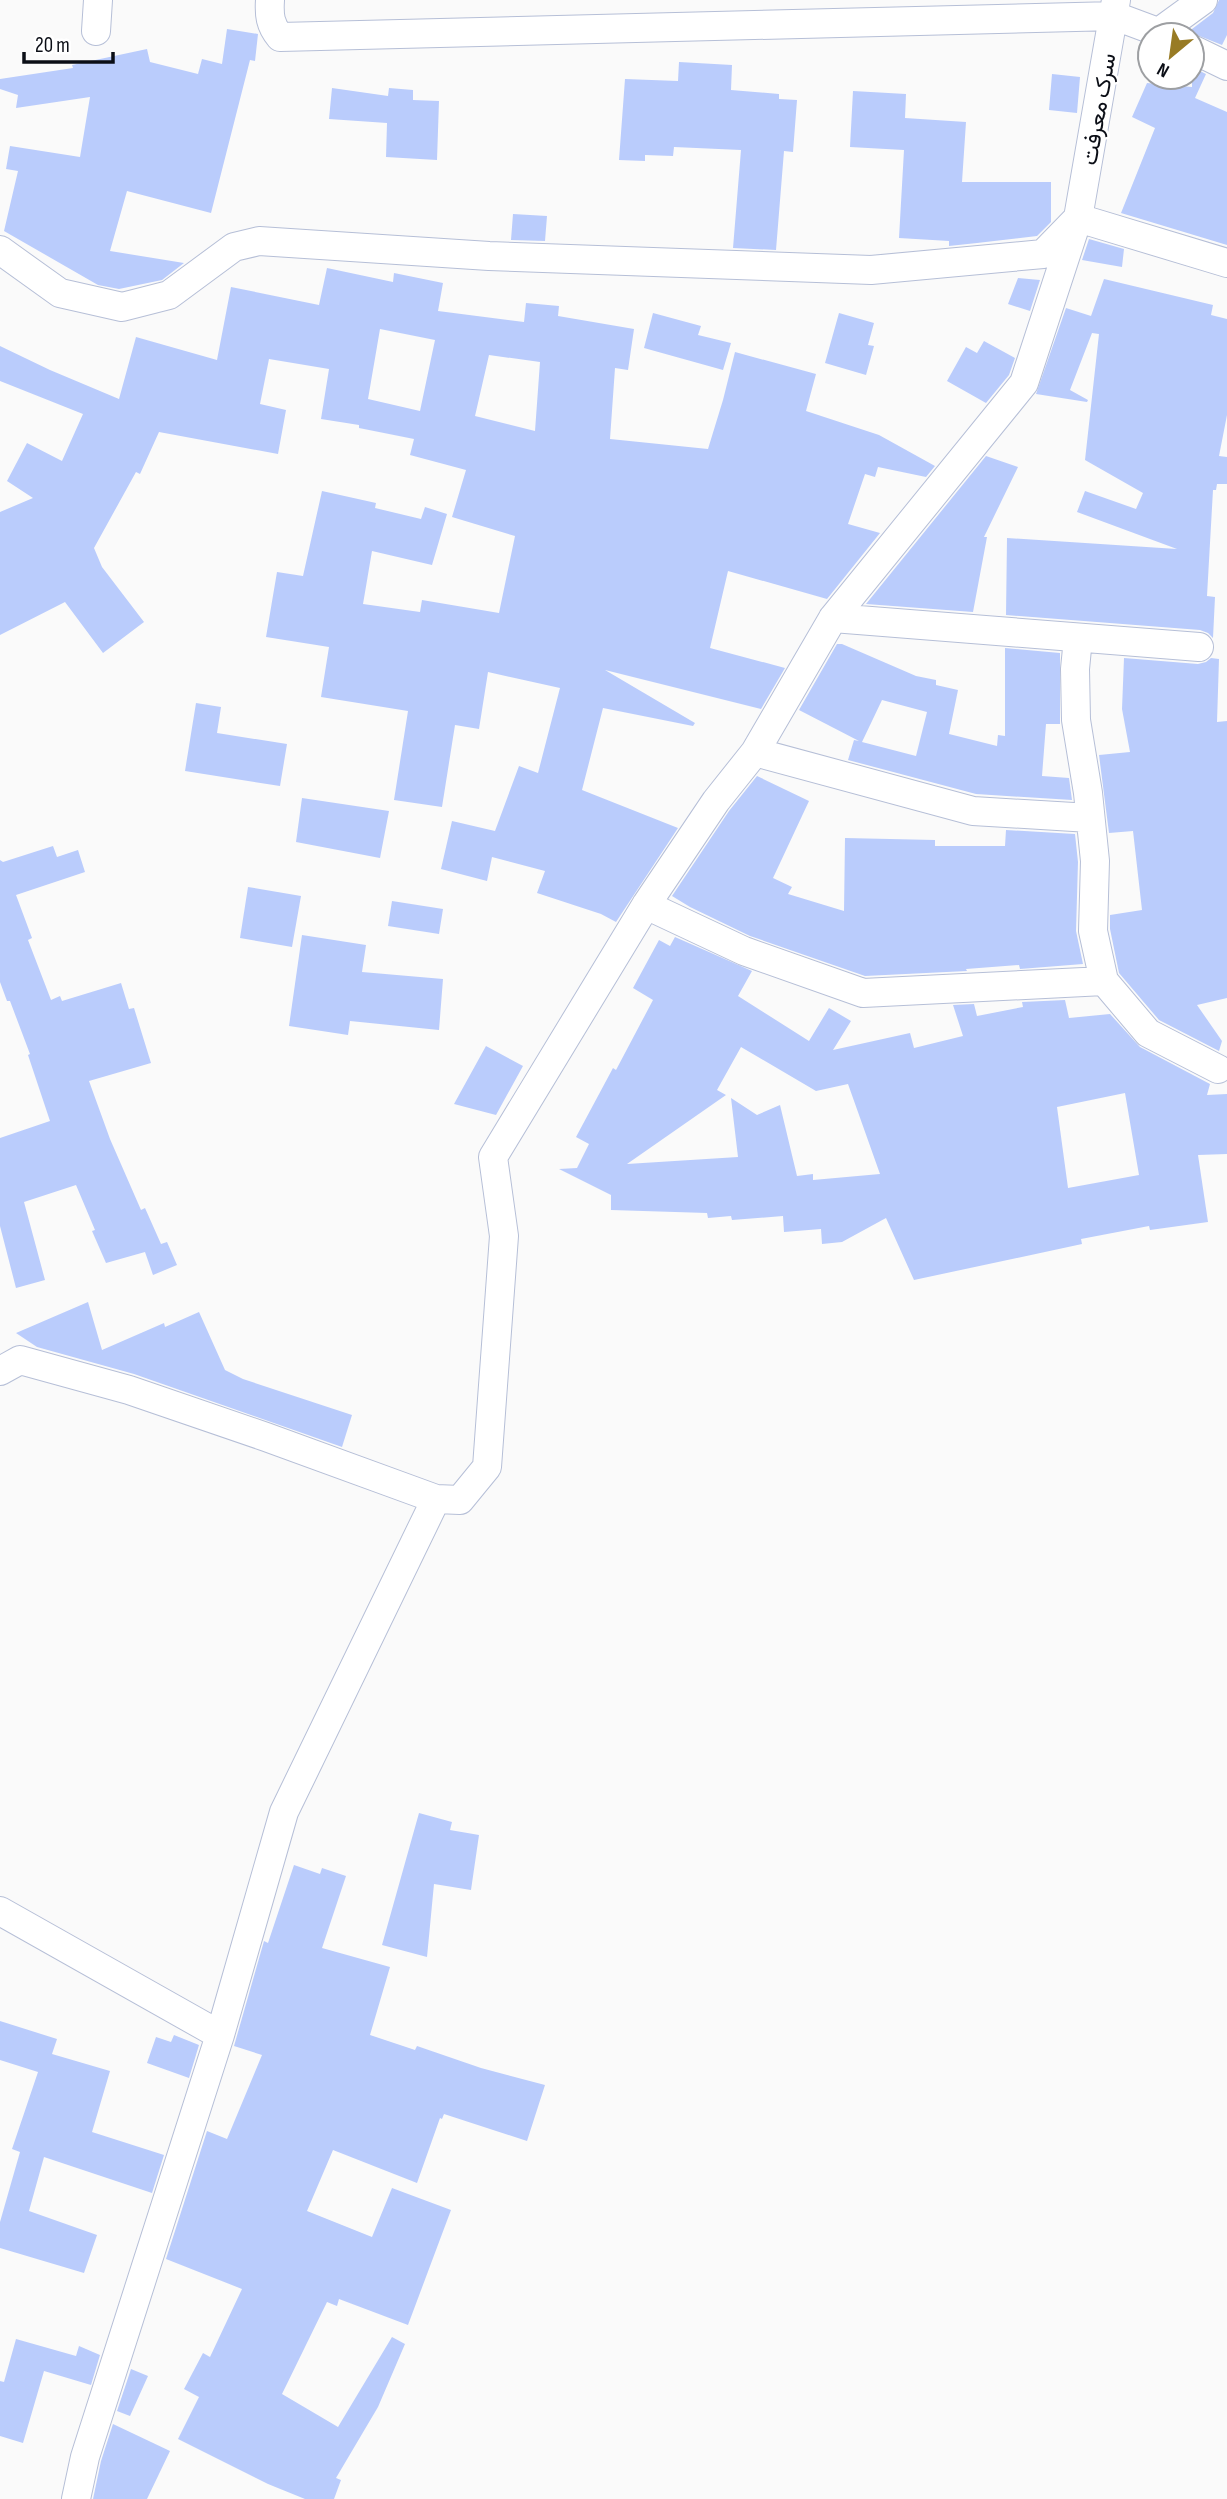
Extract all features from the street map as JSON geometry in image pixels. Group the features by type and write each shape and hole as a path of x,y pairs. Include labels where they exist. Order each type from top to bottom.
{"street":[{"path":"96,31 98,0"},
{"path":"270,0 273,28 280,37 1115,8 1139,21"},
{"path":"1177,21 1203,0"},
{"name":"سرک معرفت","path":"436,1499 460,1500 487,1467 504,1236 492,1157 646,905 716,801 755,752 832,618 1024,383 1078,218 1115,8"},
{"path":"1206,56 1227,66"},
{"path":"0,250 60,293 122,307 169,295 234,247 259,241 489,256 870,270 1042,254 1078,218 1227,263"},
{"path":"832,618 1199,647"},
{"path":"1078,638 1075,669 1076,720 1095,861 1093,931 1104,981 1147,1033 1218,1069"},
{"path":"755,752 973,811 1090,818"},
{"path":"646,905 744,951 863,993 1104,981"},
{"path":"0,1371 20,1360 129,1390 436,1499 284,1812 220,2035 85,2456 76,2499"},
{"path":"0,1911 220,2035"}],"building":[{"path":"1219,0 1227,0 1227,35 1222,45 1206,39 1206,21 1202,21 1213,13"},
{"path":"227,29 258,34 255,61 250,60 211,213 127,191 110,251 184,263 162,280 119,289 98,285 4,231 18,171 6,169 10,146 80,157 90,97 16,108 18,95 0,89 0,79 73,68 72,65 147,49 150,62 198,74 202,59 222,64"},
{"path":"679,62 732,65 731,90 779,94 779,99 797,100 793,152 784,151 776,250 733,248 741,150 674,147 673,156 645,155 645,161 619,160 625,79 678,81"},
{"path":"1052,74 1080,77 1077,113 1049,110"},
{"path":"332,88 388,96 389,88 413,90 413,100 439,101 437,160 386,157 387,123 329,119"},
{"path":"853,91 906,94 905,118 966,122 962,182 1051,182 1051,222 1037,236 949,246 949,241 899,238 904,150 850,147"},
{"path":"1143,91 1198,91 1195,98 1227,112 1227,245 1121,213 1155,128 1132,117"},
{"path":"513,214 547,216 545,241 511,240"},
{"path":"1089,239 1124,249 1122,267 1082,260"},
{"path":"327,268 393,282 394,273 443,283 438,311 524,322 526,303 559,306 558,316 634,329 628,370 615,368 610,439 708,449 735,352 816,374 806,411 879,435 935,466 926,477 878,467 875,477 865,474 848,524 880,533 827,599 728,571 710,648 785,668 761,709 605,670 695,723 693,726 603,708 582,790 678,828 616,922 601,914 537,893 545,871 492,857 487,881 441,869 452,821 495,831 519,766 538,773 560,688 488,672 479,729 455,725 442,807 394,800 408,711 321,697 329,647 266,637 277,572 303,576 322,491 376,503 375,508 421,519 425,507 447,514 432,565 372,551 363,604 420,612 422,600 499,613 515,536 452,517 466,470 410,455 414,439 359,428 359,425 321,419 329,369 269,359 260,404 286,410 278,454 159,432 140,474 136,472 94,548 102,567 144,622 103,653 65,602 0,635 0,512 33,498 7,481 27,443 62,461 83,414 0,381 0,346 119,399 136,337 217,360 231,287 319,305","holes":["380,329 435,340 420,411 368,399","489,355 540,362 535,431 475,416"]},
{"path":"1018,278 1040,280 1030,311 1008,304"},
{"path":"1104,279 1213,305 1211,315 1227,319 1227,415 1219,456 1227,457 1227,484 1217,484 1216,490 1213,490 1207,596 1215,597 1213,638 1200,630 1006,615 1007,538 1177,549 1077,512 1085,491 1136,509 1143,493 1085,460 1099,334 1092,333 1070,390 1088,400 1087,402 1036,394 1066,308 1091,316"},
{"path":"653,313 701,326 698,335 731,343 723,370 644,348"},
{"path":"839,313 874,323 868,345 874,346 866,375 825,363"},
{"path":"984,341 1015,358 1009,375 986,403 947,381 966,347 977,353"},
{"path":"986,456 1018,467 984,537 987,537 973,612 866,604"},
{"path":"837,644 842,644 916,676 936,680 936,685 958,690 949,734 997,746 998,735 1005,736 1005,648 1060,653 1060,724 1046,724 1042,776 1069,778 1072,800 976,794 848,760 854,740 859,741 799,710","holes":["882,700 927,712 916,756 862,742"]},
{"path":"1124,658 1198,664 1211,658 1219,659 1217,722 1227,721 1227,998 1197,1005 1222,1041 1219,1051 1159,1020 1119,973 1110,929 1110,915 1142,910 1133,831 1109,833 1099,755 1130,752 1122,709"},
{"path":"196,703 221,707 217,733 287,744 280,786 185,771"},
{"path":"757,776 809,801 773,878 792,887 788,894 844,911 845,838 935,840 935,846 1005,846 1006,830 1075,834 1078,862 1076,931 1083,964 1020,969 1019,965 966,969 967,971 865,976 750,936 672,896 729,811"},
{"path":"302,798 389,811 380,858 296,842"},
{"path":"53,846 57,857 78,850 85,872 16,895 32,938 28,940 51,1000 60,996 62,1001 121,983 129,1009 134,1008 151,1063 89,1081 110,1139 141,1210 145,1208 161,1244 167,1242 177,1265 153,1275 145,1252 106,1263 76,1185 24,1202 45,1280 16,1288 0,1226 0,1138 50,1121 28,1055 30,1054 0,982 0,860 3,862"},
{"path":"248,887 301,896 292,947 240,938"},
{"path":"392,901 443,909 439,934 388,926"},
{"path":"302,935 366,945 362,972 443,979 439,1030 350,1021 348,1035 289,1026"},
{"path":"675,937 752,971 738,996 809,1041 829,1008 851,1021 833,1050 910,1033 914,1048 963,1036 953,1005 974,1004 977,1016 1023,1007 1022,1002 1065,1000 1069,1018 1110,1014 1140,1047 1210,1084 1207,1095 1227,1094 1227,1154 1198,1155 1208,1222 1150,1230 1149,1226 1081,1239 1082,1244 914,1280 886,1218 842,1242 822,1244 821,1229 784,1232 783,1216 732,1220 731,1216 708,1218 707,1213 611,1210 611,1195 559,1169 577,1168 589,1144 576,1137 653,1000 633,988 659,940 670,946","holes":["741,1047 816,1091 848,1084 880,1174 813,1180 813,1174 797,1176 780,1105 757,1115 731,1098 738,1157 627,1164 726,1095 717,1090","1125,1093 1139,1175 1068,1188 1057,1107"]},
{"path":"486,1046 523,1066 496,1115 454,1104"},
{"path":"88,1302 102,1350 164,1323 165,1327 199,1312 225,1370 243,1379 352,1415 342,1447 134,1374 37,1347 16,1333"},
{"path":"419,1813 452,1822 450,1830 479,1835 471,1890 434,1884 427,1957 382,1945"},
{"path":"294,1865 320,1874 322,1868 346,1876 322,1948 390,1967 370,2035 415,2050 417,2046 481,2068 545,2085 527,2141 444,2114 442,2119 440,2118 417,2183 333,2150 307,2211 372,2237 392,2188 451,2210 408,2325 339,2299 337,2306 327,2302 282,2394 338,2427 392,2337 405,2344 378,2407 336,2478 341,2480 334,2499 305,2499 268,2484 178,2439 199,2397 184,2389 203,2353 210,2357 242,2289 166,2259 207,2131 227,2139 262,2055 234,2046 264,1941 268,1943"},
{"path":"0,2021 57,2039 52,2054 110,2071 92,2132 164,2155 152,2193 44,2157 29,2211 97,2235 84,2273 0,2248 0,2222 20,2152 12,2149 38,2072 0,2060"},
{"path":"174,2035 199,2045 189,2078 147,2063 156,2037 171,2042"},
{"path":"16,2339 76,2356 79,2346 100,2355 91,2385 44,2371 23,2443 0,2436 0,2381 4,2382"},
{"path":"131,2369 148,2376 130,2416 117,2411"},
{"path":"113,2424 170,2451 147,2499 93,2499"}]}
